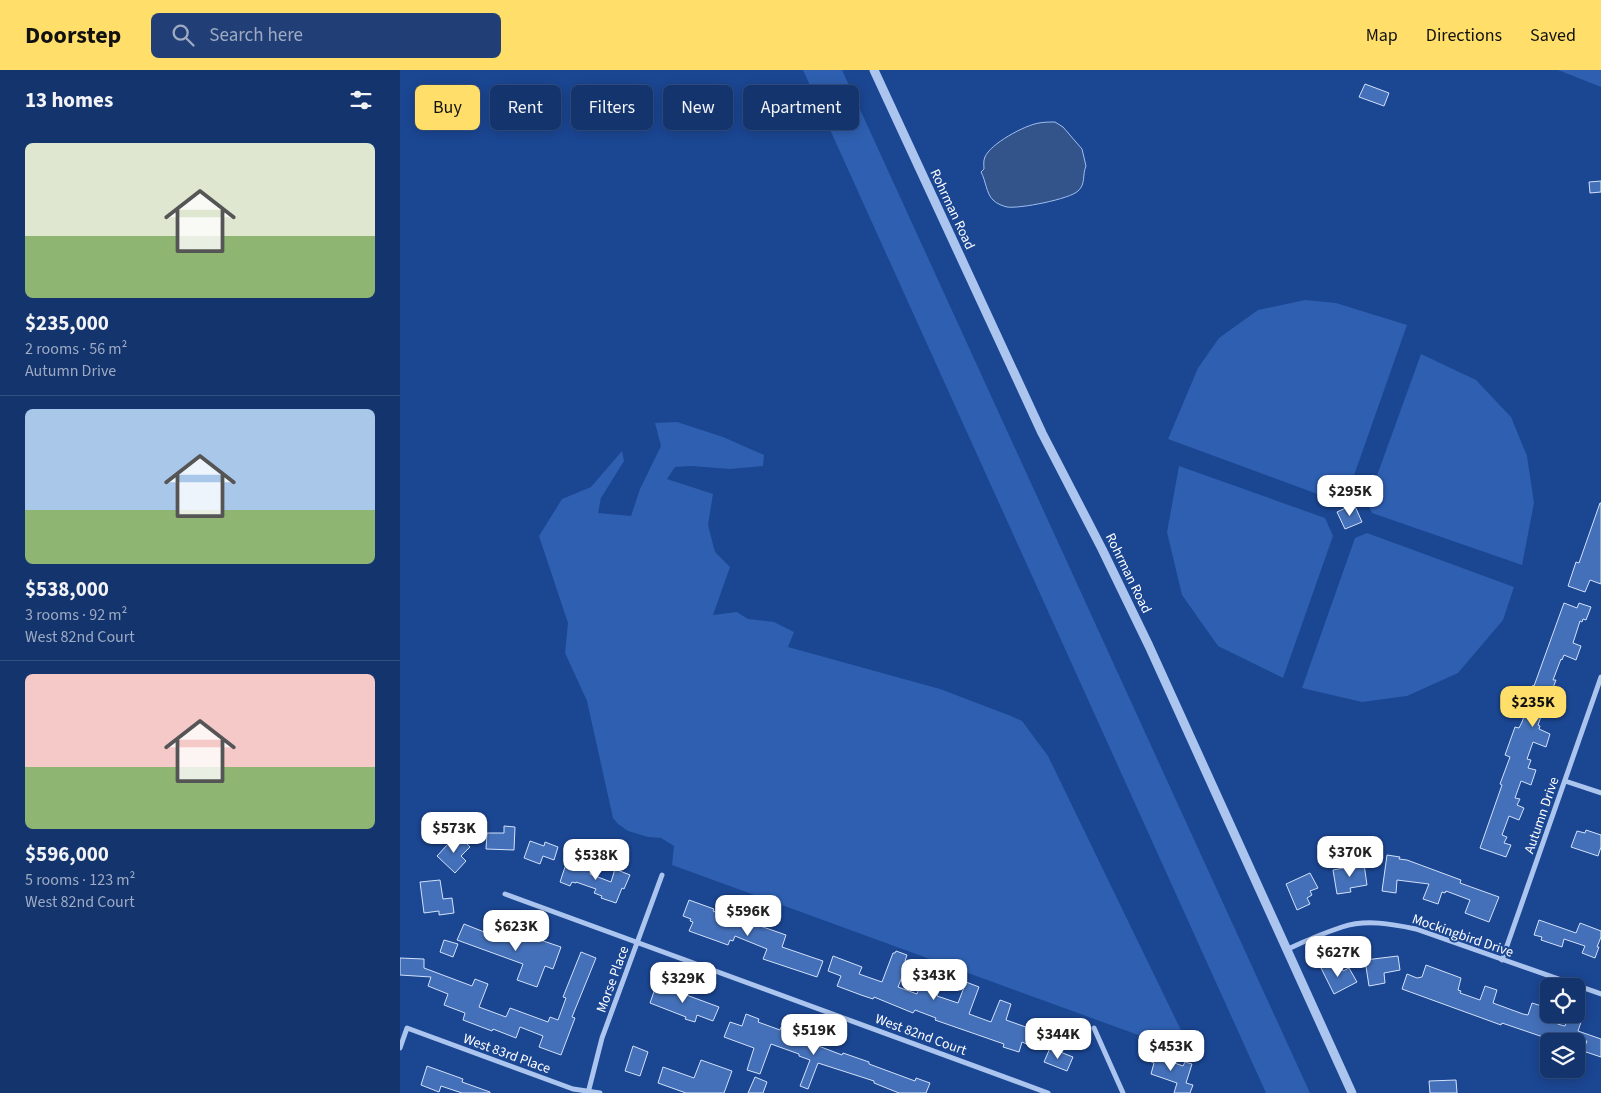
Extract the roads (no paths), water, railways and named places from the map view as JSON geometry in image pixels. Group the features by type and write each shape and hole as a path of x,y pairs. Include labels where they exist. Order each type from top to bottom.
{"street":[{"name":"Rohrman Road","path":"874,70 1042,434 1102,549 1149,646 1352,1093"},
{"name":"Autumn Drive","path":"1502,960 1601,677"},
{"path":"1565,781 1601,793"},
{"name":"Morse Place","path":"588,1092 602,1038 662,875"},
{"name":"West 82nd Court","path":"505,894 1048,1093"},
{"name":"Mockingbird Drive","path":"1288,949 1344,926 1367,923 1390,924 1416,929 1601,994"},
{"name":"West 83rd Place","path":"400,1048 407,1028 573,1089 600,1093"},
{"path":"1094,1028 1123,1093"}]}
